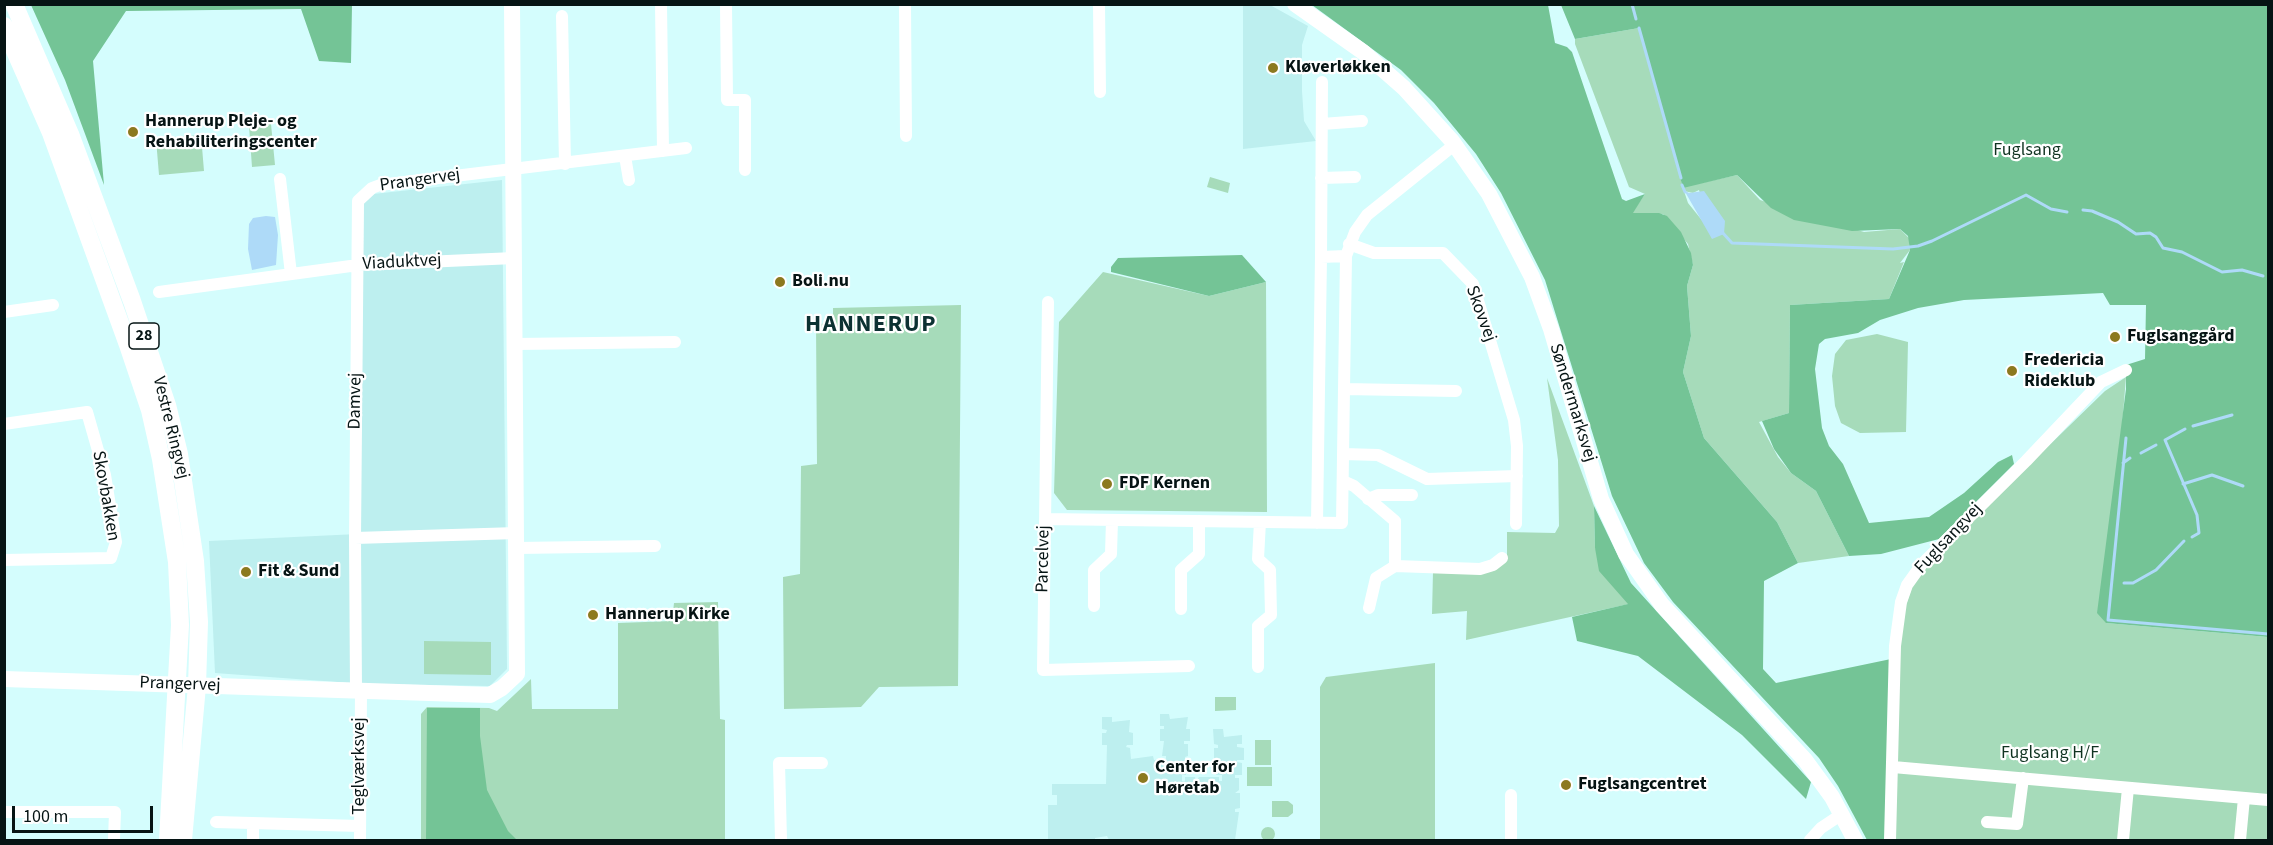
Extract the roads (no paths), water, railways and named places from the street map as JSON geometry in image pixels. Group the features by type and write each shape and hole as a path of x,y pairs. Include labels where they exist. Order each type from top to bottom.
{"main road":[{"name":"Vestre Ringvej","path":"14,4 70,134 167,405 188,503 199,622 188,686 168,840"},
{"name":"Vestre Ringvej","path":"4,27 51,133 150,410 161,459 177,562 180,625 188,686 183,840"}],"street":[{"name":"Prangervej","path":"4,680 490,695 502,688 517,674 512,4"},
{"path":"661,4 663,151"},
{"path":"726,4 727,100 745,100 745,170"},
{"path":"905,4 906,136"},
{"path":"1099,4 1100,92"},
{"name":"Søndermarksvej","path":"1294,4 1322,21 1384,70 1432,118 1454,145 1498,210 1532,277 1551,329 1601,498 1626,554 1662,605 1805,760 1842,814 1855,840"},
{"path":"562,16 565,164"},
{"path":"1317,523 1322,82"},
{"path":"1322,124 1362,121"},
{"path":"1045,519 1342,523 1348,250 1366,215 1454,145"},
{"path":"514,169 686,148"},
{"path":"625,156 629,180"},
{"name":"Prangervej","path":"358,265 358,201 372,188 514,169"},
{"path":"1321,178 1354,177"},
{"path":"280,179 291,274"},
{"name":"Skovvej","path":"1321,257 1348,250 1374,253 1443,253 1473,284 1514,420 1517,476 1516,524"},
{"name":"Viaduktvej","path":"159,292 358,265 514,258"},
{"name":"Damvej","path":"358,265 355,538 358,692"},
{"name":"Parcelvej","path":"1048,302 1043,670 1189,666"},
{"path":"4,312 53,305"},
{"path":"515,344 675,342"},
{"name":"Fuglsangvej","path":"1890,840 1895,646 1901,602 1907,585 1922,564 2026,461 2101,382 2126,370"},
{"path":"1344,389 1456,391"},
{"name":"Skovbakken","path":"4,424 87,412 105,475 116,542 111,558 4,560"},
{"path":"1343,454 1378,454 1427,479 1517,476"},
{"path":"1343,481 1354,486 1395,521 1395,566"},
{"path":"1368,498 1378,495 1412,495"},
{"path":"1094,606 1094,570 1111,554 1112,520"},
{"path":"1181,609 1181,570 1199,554 1199,521"},
{"path":"1258,667 1258,626 1271,615 1270,570 1258,559 1260,522"},
{"path":"355,538 655,546"},
{"path":"1370,608 1371,593 1376,579 1395,566 1480,569 1493,565 1502,558"},
{"name":"Teglværksvej","path":"358,692 360,840"},
{"path":"780,840 779,763 822,763"},
{"path":"1893,767 2268,800"},
{"path":"1987,822 2017,824 2023,778"},
{"path":"2123,840 2128,788"},
{"path":"1511,795 1511,840"},
{"path":"2240,840 2244,798"},
{"path":"4,812 115,812 114,840"},
{"path":"1810,840 1821,828 1842,814"},
{"path":"216,822 360,826"},
{"path":"253,823 253,840"}],"waterway":[{"path":"1632,4 1636,19"},
{"path":"1639,28 1681,178"},
{"path":"1682,185 1685,192"},
{"path":"1722,232 1732,243 1893,249 1918,246 1932,241 2026,195 2051,209 2067,212"},
{"path":"2083,210 2092,211 2118,222 2136,234 2150,233 2156,237 2163,248 2182,252 2222,272 2242,270 2263,276"},
{"path":"2193,426 2232,415"},
{"path":"2185,429 2165,440 2197,515 2199,533 2192,537"},
{"path":"2126,438 2108,620 2268,634"},
{"path":"2141,453 2156,445"},
{"path":"2123,463 2130,458"},
{"path":"2183,484 2212,475 2243,486"},
{"path":"2124,583 2133,583 2156,570 2184,541"}],"place":[{"name":"Kløverløkken","path":"1273,68"},
{"name":"Hannerup Pleje- og Rehabiliteringscenter","path":"133,132"},
{"name":"Boli.nu","path":"780,282"},
{"name":"Fuglsanggård","path":"2115,337"},
{"name":"Fredericia Rideklub","path":"2012,371"},
{"name":"FDF Kernen","path":"1107,484"},
{"name":"Fit & Sund","path":"246,572"},
{"name":"Hannerup Kirke","path":"593,615"},
{"name":"Center for Høretab","path":"1143,778"},
{"name":"Fuglsangcentret","path":"1566,785"}],"district":[{"name":"HANNERUP","path":"871,326"}],"park label":[{"name":"Fuglsang","path":"2027,151"},
{"name":"Fuglsang H/F","path":"2050,754"}]}
